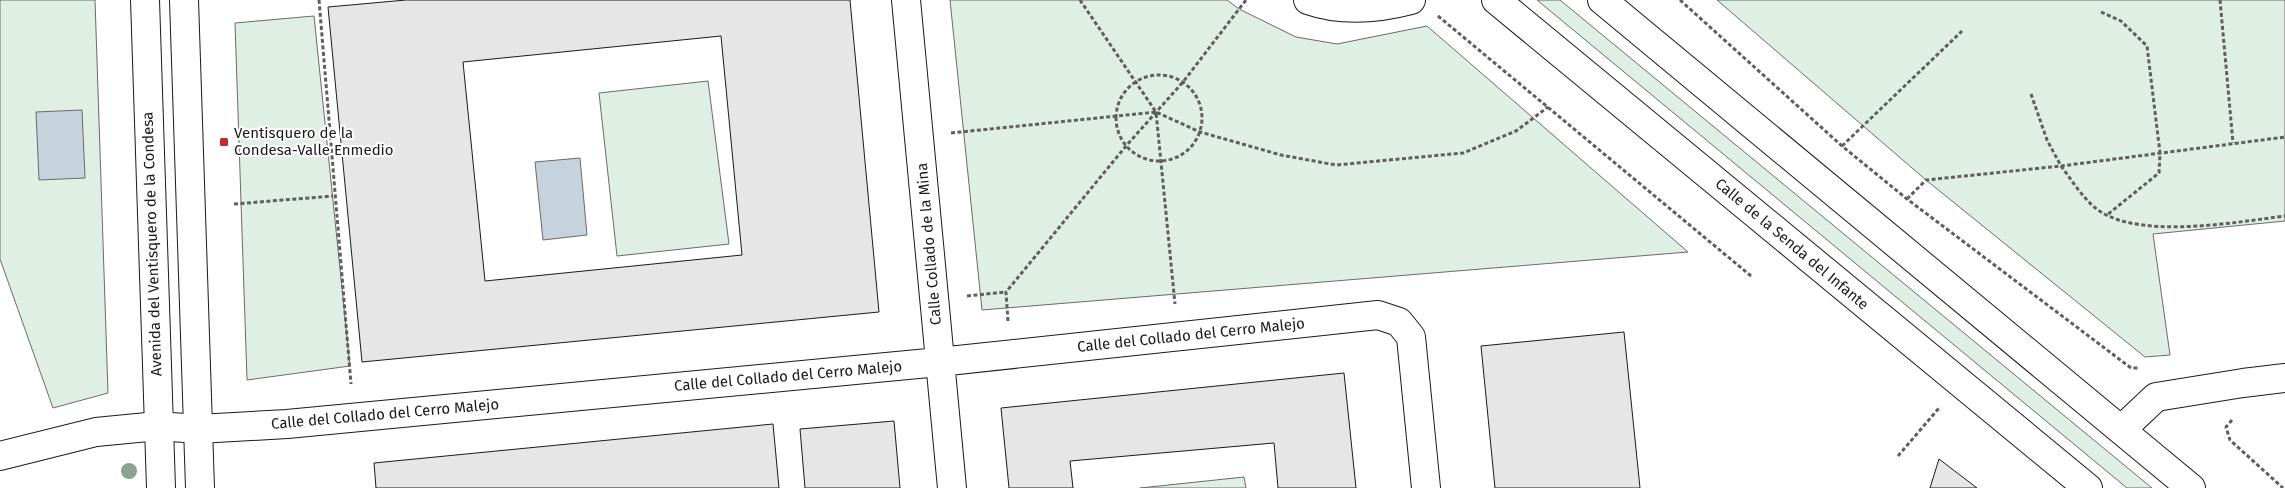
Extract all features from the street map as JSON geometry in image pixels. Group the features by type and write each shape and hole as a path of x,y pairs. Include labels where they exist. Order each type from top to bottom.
{"street":[{"name":"Avenida del Ventisquero de la Condesa","path":"145,0 161,488"},
{"path":"184,0 200,488"},
{"name":"Calle Collado de la Mina","path":"906,0 938,362 952,488"},
{"path":"1308,0 1320,4 1352,8 1422,6"},
{"name":"Calle de la Senda del Infante","path":"1496,0 2088,488"},
{"path":"1602,0 2191,488"},
{"name":"Calle del Collado del Cerro Malejo","path":"158,426 198,429 287,424 938,362 1378,315 1399,322 1412,337 1426,488"},
{"path":"2121,430 2156,398 2285,378"},
{"path":"0,456 96,432 158,426"}],"path":[{"path":"319,0 352,390"},
{"path":"1080,0 1156,112 1178,337"},
{"path":"1011,354 1006,292 1126,146 1183,82 1246,0"},
{"path":"1680,0 1842,146 1907,199 2131,368 2141,368"},
{"path":"2220,0 2233,143"},
{"path":"1422,6 1548,107 1751,276"},
{"path":"2101,12 2121,21 2147,46 2160,153 2159,173 2107,215"},
{"path":"1842,146 1962,31"},
{"path":"1164,74 1183,82 1192,89 1202,109 1200,132 1194,143 1184,152 1167,160 1148,160 1136,155 1119,136 1116,112 1119,100 1135,81 1144,76 1164,74"},
{"path":"2031,94 2047,140 2061,166 2093,206 2123,224 2171,227 2285,216"},
{"path":"919,136 1156,112 1200,132 1281,155 1336,165 1463,153 1516,130 1548,107"},
{"path":"1907,199 1926,180 2061,166 2285,137"},
{"path":"234,204 332,196"},
{"path":"1898,456 1960,383"},
{"path":"2243,383 2247,405 2226,427 2230,440 2283,488"}],"green space":[{"path":"0,0 95,0 108,393 53,408 0,259"},
{"path":"950,0 1227,0 1239,9 1296,37 1337,44 1427,26 1688,252 982,310"},
{"path":"1537,0 1560,0 2152,488 2127,488"},
{"path":"1717,0 2285,0 2285,221 2153,234 2170,355 2145,357 1926,180"},
{"path":"314,16 350,366 247,380 235,23"},
{"path":"708,81 729,244 617,256 599,93"},
{"path":"1244,477 1246,488 1140,488"}],"shaded area":[{"path":"82,110 85,178 39,180 36,112"},
{"path":"580,158 587,235 543,240 535,162"}],"building":[{"path":"406,0 850,0 879,312 362,362 328,7","holes":["721,36 742,255 485,281 463,62"]},
{"path":"1624,332 1640,488 1495,488 1481,346"},
{"path":"1344,373 1356,488 1278,488 1274,443 1070,461 1073,488 1009,488 1001,408"},
{"path":"894,421 900,488 805,488 800,429"},
{"path":"773,424 779,488 376,488 374,463"},
{"path":"1939,459 1977,488 1930,488"}],"place":[{"name":"Ventisquero de la Condesa-Valle Enmedio","path":"224,142"}]}
